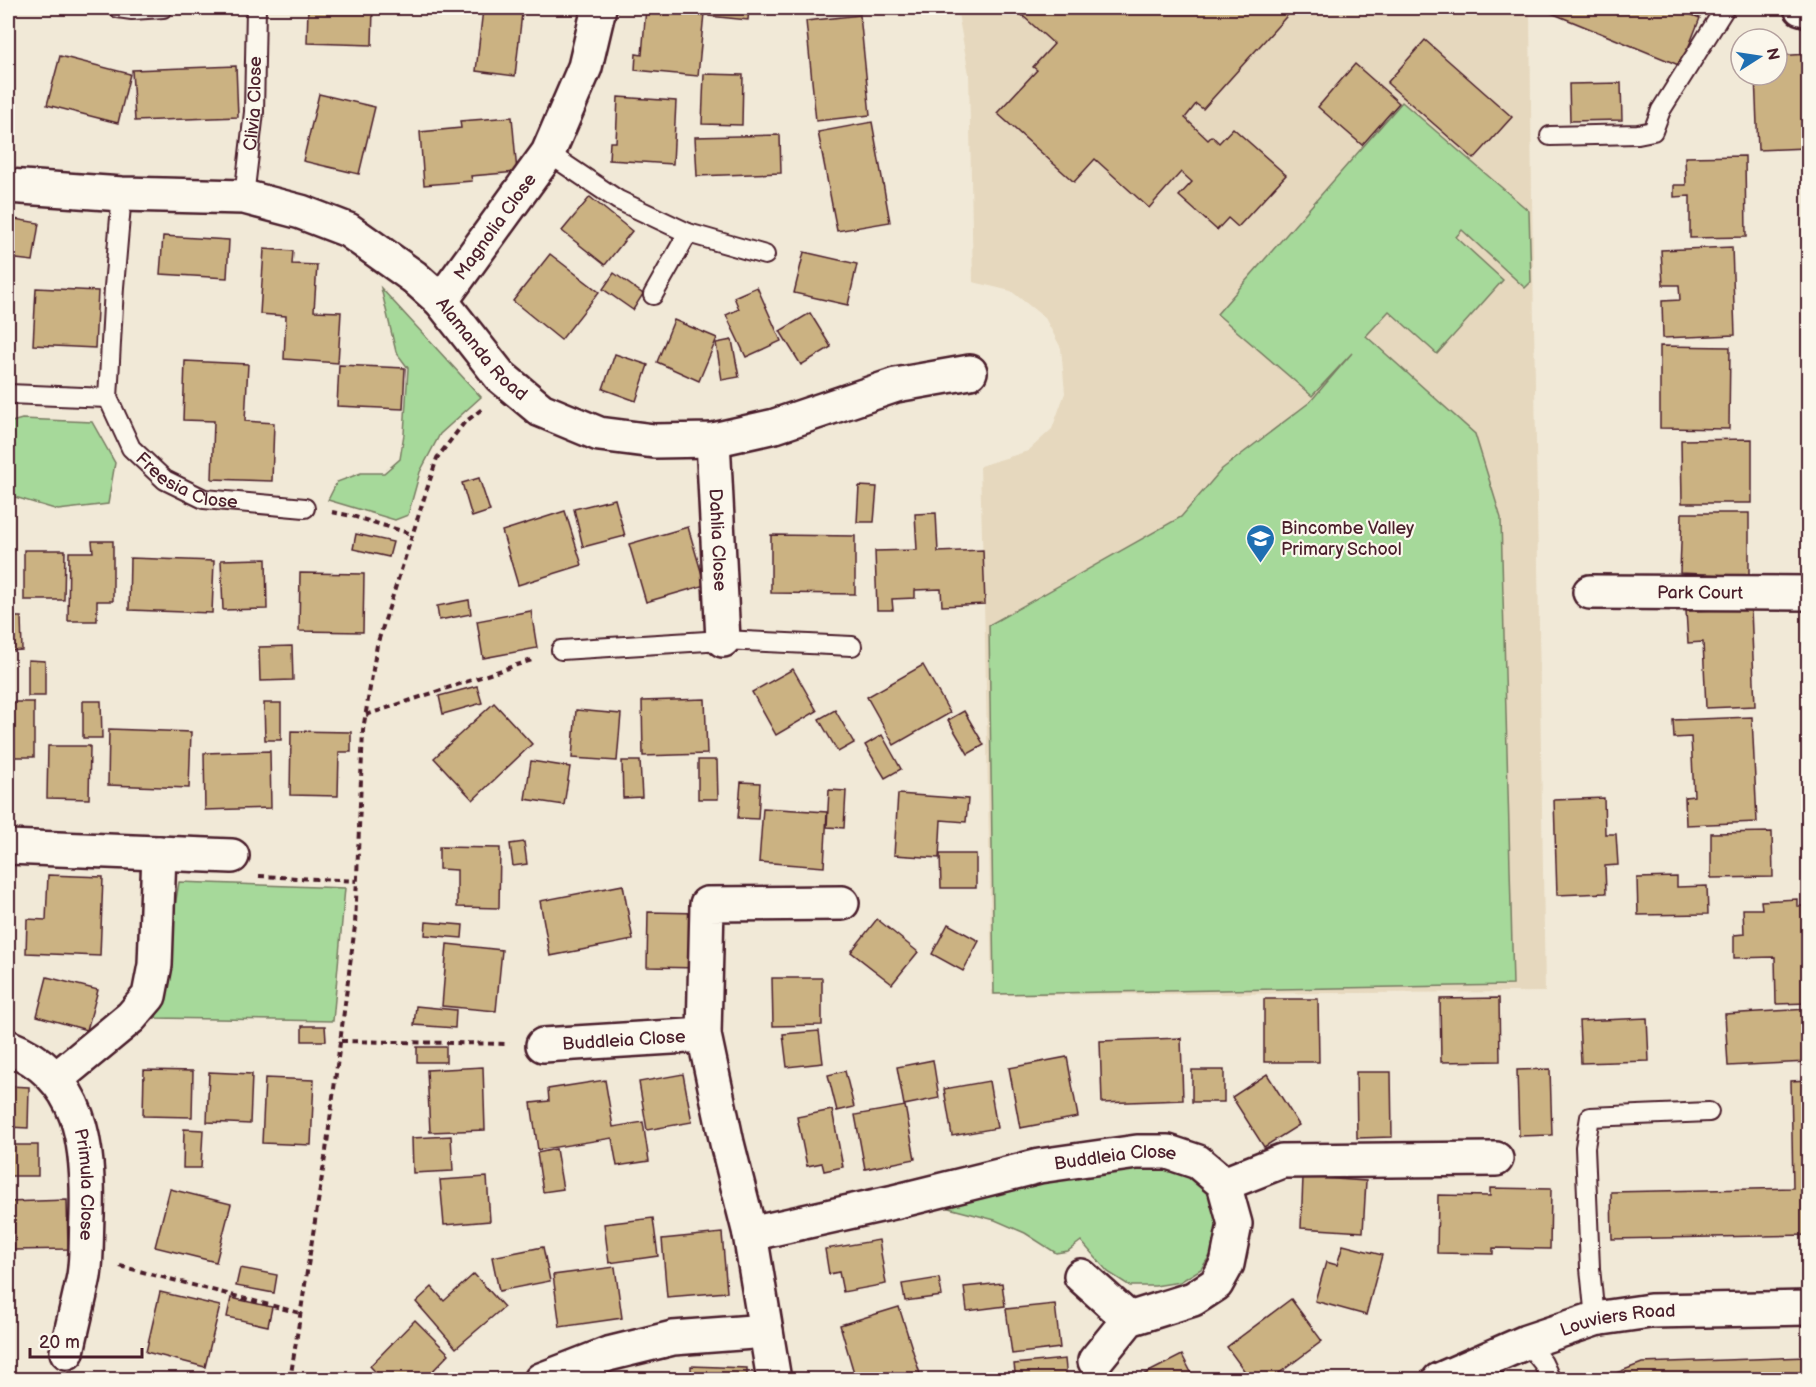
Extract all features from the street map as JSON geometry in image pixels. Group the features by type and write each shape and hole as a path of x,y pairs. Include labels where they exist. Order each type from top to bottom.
{"street":[{"name":"Magnolia Close","path":"441,301 494,232 548,153 585,67 599,8"},
{"path":"1802,8 1809,10"},
{"name":"Alamanda Road","path":"8,186 122,194 244,197 301,212 348,230 414,277 441,301 500,376 541,410 599,434 654,441 713,440 775,426 896,385 970,372"},
{"name":"Dahlia Close","path":"713,440 723,640"},
{"name":"Park Court","path":"1590,592 1809,593"},
{"path":"8,847 232,856"},
{"path":"56,1079 131,1017 149,996 155,965 159,853"},
{"name":"Buddleia Close","path":"774,1380 750,1234 727,1143 704,1035 706,904 842,903"},
{"name":"Buddleia Close","path":"543,1045 704,1035"},
{"name":"Primula Close","path":"8,1047 24,1053 56,1079 77,1114 86,1149 84,1274 67,1352"},
{"name":"Buddleia Close","path":"750,1234 894,1202 1039,1166 1137,1152 1168,1152 1198,1162 1224,1184"},
{"path":"1095,1361 1129,1319 1193,1299 1216,1284 1227,1264 1235,1224 1224,1184 1282,1161 1496,1159"},
{"path":"1081,1276 1129,1319"},
{"name":"Louviers Road","path":"1439,1380 1526,1342 1595,1319 1650,1311 1809,1308"},
{"path":"541,1380 608,1354 673,1338 766,1330"}],"lane":[{"path":"118,8 132,10 163,8"},
{"name":"Clivia Close","path":"244,197 254,112 256,8"},
{"path":"1550,136 1638,134 1653,131 1661,110 1725,8"},
{"path":"548,153 618,200 688,233 765,255"},
{"name":"Freesia Close","path":"122,194 108,398 131,448 165,480 204,499 305,508"},
{"path":"653,295 688,233"},
{"path":"8,394 108,398"},
{"path":"561,650 723,640 852,646"},
{"path":"1595,1319 1590,1268 1585,1147 1590,1117 1709,1112"},
{"path":"1526,1342 1543,1363 1551,1380"}],"path":[{"path":"290,1380 326,1151 355,926 363,730 376,645 437,458 464,423 511,385"},
{"path":"305,508 352,516 412,534"},
{"path":"366,715 561,650"},
{"path":"232,856 233,875 357,881"},
{"path":"341,1041 543,1045"},
{"path":"85,1257 300,1313"}],"shaded area":[{"name":"Bincombe Valley Primary School","path":"957,8 1530,8 1545,992 992,995 980,466 1028,451 1052,429 1065,393 1061,348 1045,318 1011,291 973,282 969,74"}],"green space":[{"path":"1402,102 1529,211 1531,282 1525,288 1462,230 1456,237 1503,280 1437,354 1389,311 1366,336 1475,434 1501,518 1513,985 994,994 989,625 1181,517 1222,469 1310,402 1352,353 1312,396 1217,314"},
{"path":"381,288 481,397 440,434 420,472 408,515 395,520 328,500 337,482 361,473 384,473 400,459 408,368 396,352"},
{"path":"22,419 92,422 115,463 108,504 58,510 8,495 8,423"},
{"path":"179,882 345,888 333,1021 156,1018"},
{"path":"1142,1165 1182,1169 1205,1184 1215,1205 1219,1229 1212,1253 1201,1269 1180,1282 1155,1286 1130,1286 1108,1272 1081,1241 1068,1251 1056,1253 1025,1233 995,1220 933,1204 1053,1178"}],"building":[{"path":"308,8 373,8 372,45 307,43"},
{"path":"646,8 704,13 698,76 635,70 636,54 642,55"},
{"path":"710,8 749,8 748,20 709,16"},
{"path":"833,8 871,8 871,12 833,11"},
{"path":"1014,8 1294,8 1203,109 1196,104 1185,118 1208,140 1212,136 1219,143 1233,128 1286,175 1238,227 1228,218 1217,230 1179,196 1192,182 1181,172 1149,208 1095,159 1074,182 997,113 1037,70 1033,67 1054,44"},
{"path":"1551,8 1674,8 1700,18 1681,66 1549,12"},
{"path":"483,9 522,13 515,76 476,71"},
{"path":"860,15 870,115 816,121 806,21"},
{"path":"1425,40 1512,117 1474,159 1387,83"},
{"path":"1808,54 1808,91 1803,91 1806,148 1758,150 1755,87 1789,87 1789,55"},
{"path":"60,56 130,74 118,123 47,105"},
{"path":"1355,64 1399,103 1362,145 1318,107"},
{"path":"236,66 238,117 135,121 132,70"},
{"path":"704,74 743,75 742,125 702,124"},
{"path":"1621,83 1622,120 1570,121 1569,84"},
{"path":"319,94 375,107 359,174 303,161"},
{"path":"618,97 676,101 673,164 609,160 610,142 616,142"},
{"path":"512,117 517,172 471,176 472,181 424,185 420,132 461,128 460,121"},
{"path":"872,122 890,222 837,231 818,132"},
{"path":"780,135 781,173 697,176 695,137"},
{"path":"1745,156 1746,237 1690,238 1690,196 1674,197 1674,185 1686,185 1685,157"},
{"path":"590,197 632,231 605,265 562,231"},
{"path":"8,218 39,223 33,261 8,258"},
{"path":"163,236 229,240 227,278 160,274"},
{"path":"1732,247 1735,335 1663,338 1662,301 1680,300 1679,285 1663,285 1661,250"},
{"path":"264,249 293,251 292,264 317,265 314,311 341,312 338,363 284,359 286,316 260,314"},
{"path":"804,252 857,264 848,305 794,293"},
{"path":"550,254 599,292 561,340 513,301"},
{"path":"614,273 643,294 633,310 603,289"},
{"path":"757,287 781,341 746,357 726,315 739,309 734,297"},
{"path":"36,288 98,291 95,348 33,345"},
{"path":"810,313 831,347 801,365 780,331"},
{"path":"674,320 717,338 699,381 657,362"},
{"path":"732,340 739,377 722,380 716,343"},
{"path":"1660,346 1730,347 1729,429 1660,428"},
{"path":"615,354 648,365 636,401 603,389"},
{"path":"185,361 248,364 245,421 274,423 272,481 212,479 214,421 183,420"},
{"path":"339,365 405,368 403,409 337,406"},
{"path":"1752,439 1752,503 1682,503 1681,440"},
{"path":"479,478 490,511 472,517 462,483"},
{"path":"859,486 877,487 874,522 857,522"},
{"path":"615,499 625,536 583,547 574,509"},
{"path":"565,511 582,565 518,585 502,531"},
{"path":"936,513 938,552 983,550 985,604 942,606 941,589 915,590 915,598 892,599 893,610 877,610 875,551 917,550 915,514"},
{"path":"1682,513 1749,513 1749,576 1680,573"},
{"path":"688,527 705,585 646,602 629,544"},
{"path":"356,534 393,542 389,557 353,549"},
{"path":"771,535 855,536 855,594 771,593"},
{"path":"92,541 113,541 113,601 97,601 97,621 68,621 69,552 93,552"},
{"path":"24,550 65,550 64,600 24,600"},
{"path":"130,558 214,561 212,613 129,610"},
{"path":"266,559 267,609 223,610 221,560"},
{"path":"300,573 364,574 363,632 299,631"},
{"path":"469,600 471,614 439,620 437,606"},
{"path":"1751,609 1755,706 1706,708 1703,642 1688,643 1686,611"},
{"path":"531,611 537,648 483,658 477,621"},
{"path":"8,617 21,617 22,650 8,651"},
{"path":"292,646 293,680 260,681 259,647"},
{"path":"28,660 45,661 45,696 28,696"},
{"path":"923,665 950,713 894,745 867,697"},
{"path":"793,669 817,711 776,735 752,692"},
{"path":"477,686 482,703 443,714 439,696"},
{"path":"705,699 707,754 643,756 642,701"},
{"path":"83,701 101,701 102,738 83,738"},
{"path":"8,702 34,702 34,757 8,757"},
{"path":"264,703 281,703 281,740 265,740"},
{"path":"494,703 532,744 473,800 434,758"},
{"path":"576,710 621,714 617,761 572,758"},
{"path":"835,710 854,743 838,752 819,719"},
{"path":"964,711 984,745 968,754 948,720"},
{"path":"1752,717 1757,822 1686,825 1685,797 1694,796 1691,737 1674,738 1673,720"},
{"path":"109,729 191,732 189,788 108,785"},
{"path":"291,731 351,732 351,752 339,752 338,796 290,795"},
{"path":"882,735 901,769 885,778 865,745"},
{"path":"48,746 90,746 89,799 47,798"},
{"path":"270,751 271,808 205,810 204,753"},
{"path":"698,760 717,760 718,799 698,799"},
{"path":"531,761 570,767 564,805 525,799"},
{"path":"622,761 640,761 642,797 623,798"},
{"path":"741,782 760,783 758,819 738,818"},
{"path":"829,790 846,791 844,828 827,827"},
{"path":"898,794 968,799 966,822 941,820 939,858 894,855"},
{"path":"1604,798 1605,834 1616,834 1618,865 1605,866 1606,893 1557,895 1554,800"},
{"path":"763,808 827,812 824,867 759,862"},
{"path":"1772,832 1773,877 1711,878 1711,833"},
{"path":"524,842 527,864 513,866 510,844"},
{"path":"439,847 500,848 499,908 457,907 457,870 439,869"},
{"path":"940,854 976,854 976,888 941,888"},
{"path":"48,875 103,877 100,956 26,953 27,919 46,920"},
{"path":"1677,877 1677,887 1707,886 1708,914 1638,915 1637,878"},
{"path":"623,885 633,940 550,956 540,901"},
{"path":"1797,899 1797,906 1808,906 1808,1003 1776,1004 1775,957 1734,958 1734,935 1744,934 1743,909 1762,909 1761,901"},
{"path":"648,912 701,913 700,968 647,967"},
{"path":"877,919 918,952 892,984 851,952"},
{"path":"426,922 463,925 462,938 425,935"},
{"path":"948,924 979,941 963,971 932,954"},
{"path":"447,944 502,950 496,1011 442,1006"},
{"path":"47,977 98,990 87,1030 37,1016"},
{"path":"772,978 822,978 822,1025 773,1026"},
{"path":"1499,998 1500,1061 1441,1062 1440,999"},
{"path":"1264,999 1318,999 1319,1062 1264,1062"},
{"path":"416,1006 456,1010 455,1028 414,1025"},
{"path":"1808,1009 1808,1062 1728,1066 1725,1014"},
{"path":"1647,1018 1649,1061 1581,1063 1579,1021"},
{"path":"302,1026 325,1026 326,1041 302,1041"},
{"path":"819,1031 823,1063 787,1067 783,1034"},
{"path":"1181,1038 1183,1100 1102,1103 1100,1041"},
{"path":"417,1047 446,1047 446,1062 417,1062"},
{"path":"1067,1057 1078,1117 1020,1128 1009,1068"},
{"path":"933,1060 939,1098 904,1105 897,1067"},
{"path":"483,1067 485,1130 430,1132 427,1070"},
{"path":"1550,1069 1552,1135 1519,1136 1517,1070"},
{"path":"144,1070 193,1071 192,1117 143,1116"},
{"path":"1192,1070 1224,1070 1224,1102 1192,1102"},
{"path":"845,1071 854,1107 837,1111 828,1075"},
{"path":"209,1072 252,1074 250,1124 207,1122"},
{"path":"1356,1072 1391,1072 1392,1137 1357,1138"},
{"path":"683,1074 692,1122 647,1130 639,1082"},
{"path":"1267,1074 1299,1125 1264,1147 1232,1097"},
{"path":"265,1078 314,1080 311,1145 262,1143"},
{"path":"605,1080 613,1127 643,1122 649,1161 617,1166 612,1138 538,1150 531,1103 549,1101 548,1089"},
{"path":"1808,1080 1808,1235 1612,1239 1611,1192 1793,1188 1791,1081"},
{"path":"989,1081 997,1128 952,1136 944,1089"},
{"path":"8,1086 29,1087 28,1128 8,1127"},
{"path":"905,1106 915,1159 865,1169 855,1115"},
{"path":"832,1110 843,1167 824,1171 822,1163 807,1166 797,1117"},
{"path":"184,1129 203,1130 201,1168 183,1168"},
{"path":"451,1136 453,1171 413,1173 412,1138"},
{"path":"8,1145 38,1145 38,1176 8,1176"},
{"path":"556,1149 563,1189 543,1192 537,1153"},
{"path":"487,1177 490,1221 444,1225 440,1180"},
{"path":"1303,1177 1366,1181 1363,1232 1301,1228"},
{"path":"1490,1188 1551,1189 1550,1249 1493,1248 1493,1254 1437,1253 1438,1195 1490,1196"},
{"path":"170,1189 231,1204 216,1262 155,1247"},
{"path":"67,1200 68,1249 14,1250 14,1224 8,1224 8,1202"},
{"path":"653,1218 658,1256 609,1263 604,1224"},
{"path":"722,1233 727,1292 667,1297 662,1239"},
{"path":"879,1240 886,1284 843,1292 839,1272 829,1274 825,1249"},
{"path":"1343,1245 1382,1255 1366,1315 1315,1301 1326,1262 1337,1265"},
{"path":"543,1247 550,1281 499,1291 492,1257"},
{"path":"615,1267 622,1318 560,1327 553,1275"},
{"path":"240,1268 277,1275 274,1293 236,1286"},
{"path":"474,1274 504,1307 456,1348 416,1302 432,1287 444,1301"},
{"path":"939,1278 942,1296 905,1301 902,1284"},
{"path":"1002,1283 1005,1306 967,1311 964,1287"},
{"path":"160,1292 220,1306 205,1367 146,1352"},
{"path":"231,1298 272,1307 268,1326 227,1317"},
{"path":"1291,1299 1322,1341 1270,1380 1251,1380 1227,1347"},
{"path":"1055,1304 1060,1348 1012,1354 1006,1309"},
{"path":"899,1307 922,1380 856,1380 840,1325"},
{"path":"415,1320 449,1354 424,1380 383,1380 370,1366"},
{"path":"1182,1355 1195,1380 1133,1380"},
{"path":"1808,1357 1808,1380 1598,1380 1642,1363"},
{"path":"1065,1359 1067,1380 1016,1380 1014,1364"},
{"path":"691,1366 747,1368 747,1380 691,1380"}],"place":[{"name":"Bincombe Valley Primary School","path":"1260,564"}]}
